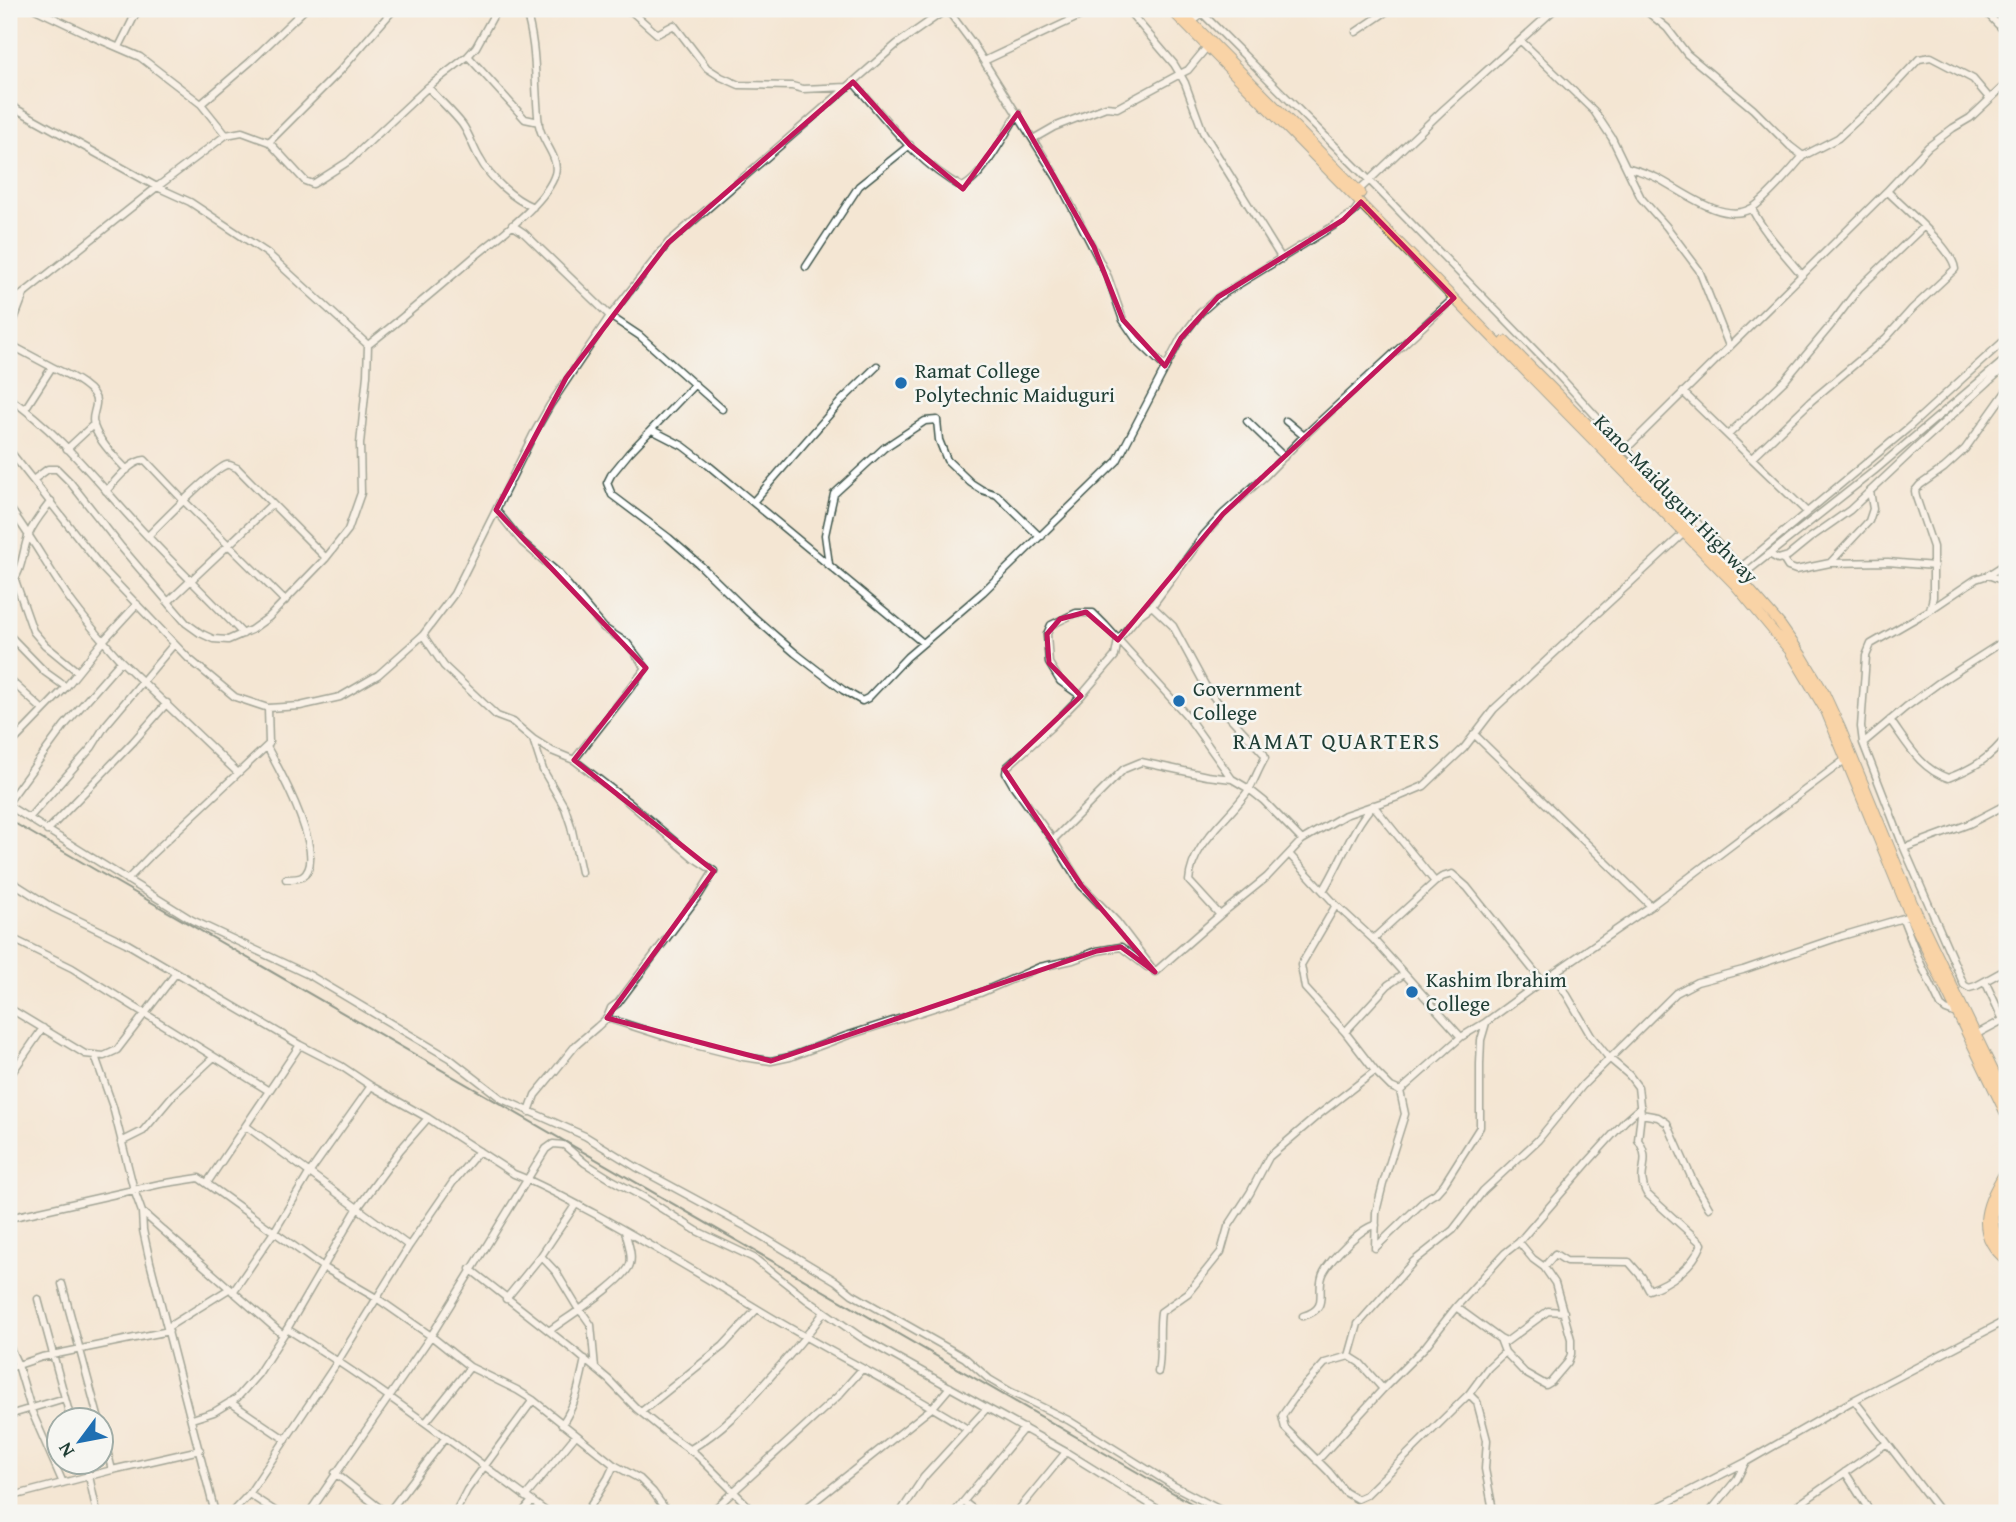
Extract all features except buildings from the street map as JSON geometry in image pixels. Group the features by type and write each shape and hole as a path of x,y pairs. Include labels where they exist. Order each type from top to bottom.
{"highway":[{"name":"Kano-Maiduguri Highway","path":"1170,9 1735,585 1790,650 1822,704 1907,917 1957,1014 2007,1099"},
{"name":"Kano-Maiduguri Highway","path":"1179,9 1742,573 1803,657 1824,692 2007,1117"},
{"path":"2007,1168 1990,1197 1986,1217 1990,1240 2007,1261"},
{"path":"2007,1185 1996,1200 1993,1219 1996,1236 2007,1252"}],"street":[{"path":"35,9 140,57 201,104 226,135"},
{"path":"119,47 138,9"},
{"path":"201,104 305,9"},
{"path":"270,142 340,71 394,9"},
{"path":"9,305 226,135 242,132 270,142 305,181 313,184 349,161 428,88 468,56 476,47 496,9"},
{"path":"368,345 421,304 533,207 556,173 555,161 541,137 532,32 525,9"},
{"path":"629,9 628,11 657,34 674,25 707,68 739,85 792,86 803,89 846,87"},
{"path":"9,450 103,569 188,658 235,697 268,708 300,706 340,697 378,674 423,635 454,594 550,405 610,316 668,243 897,44 947,9 1018,113 1057,178 1108,276 1123,320 1136,339 1165,367"},
{"path":"984,61 1095,9"},
{"path":"1127,9 1174,64 1185,83 1203,132 1282,259"},
{"path":"1356,32 1390,9"},
{"path":"1359,191 1444,109 1555,9"},
{"path":"1644,9 1667,28 1687,54 1753,109 1803,156"},
{"path":"1983,9 2007,33"},
{"path":"1192,22 1203,10 1552,368 1623,453 1928,147 1970,118 2007,83"},
{"path":"1521,41 1594,111 1612,138 1641,198 1699,270 1729,346"},
{"path":"1033,139 1054,127 1106,107 1117,107 1188,70 1207,47"},
{"path":"468,56 526,118 539,122"},
{"path":"1626,167 1655,177 1698,202 1722,211 1740,213 1752,209 1803,156 1838,138 1877,104 1920,59 1931,57 1973,79 1990,99"},
{"path":"853,82 910,145 962,187 982,169 1018,113"},
{"path":"428,88 462,124 489,173 522,203 533,207"},
{"path":"9,105 157,187 190,202 267,253 368,345 368,375 360,444 361,493 348,530 326,558 285,601 243,634 228,640 212,639 200,634 168,602 57,469 48,469 33,480"},
{"path":"806,267 859,186 910,145"},
{"path":"1752,458 1811,401 1886,338 1912,309 1955,269 1955,263 1945,248 1887,191"},
{"path":"695,384 611,475 607,483 612,495 669,538 795,653 843,690 862,701 907,657 983,592 1117,461 1181,338 1200,313 1218,297 1343,220 1354,212 1361,202"},
{"path":"1752,209 1772,240 1801,274"},
{"path":"512,225 524,233 610,316 640,336 722,409"},
{"path":"1728,435 1786,379 1859,288 1923,227"},
{"path":"9,332 25,293"},
{"path":"1154,972 1117,922 1081,885 1053,840 1013,785 1006,773 1007,767 1050,728 1115,656 1118,640 1138,616 1152,606 1204,535 1304,436 1454,298"},
{"path":"1742,573 2007,338"},
{"path":"9,344 80,382 91,391 96,404 94,424 103,442 127,470"},
{"path":"1742,573 1874,471 2007,358"},
{"path":"1769,554 1783,559 1850,510 2007,365"},
{"path":"753,502 842,400 877,366"},
{"path":"25,410 52,367"},
{"path":"1930,610 1933,597 1933,547 1915,491 1965,449 2007,390"},
{"path":"1683,392 1807,513"},
{"path":"9,398 67,449 243,634"},
{"path":"829,564 825,534 834,494 884,448 925,421 937,420 939,440 947,460 971,483 997,495 1042,536"},
{"path":"1247,421 1284,457"},
{"path":"1286,421 1304,436"},
{"path":"67,449 94,424"},
{"path":"652,430 684,446 923,643"},
{"path":"106,491 139,460 145,460 285,601"},
{"path":"148,536 216,471 229,464 237,468 326,558"},
{"path":"1830,563 1869,521 1873,509 1870,491"},
{"path":"9,585 15,580 29,534 51,501"},
{"path":"168,602 272,504"},
{"path":"9,507 69,597 103,641 239,772"},
{"path":"496,510 523,542 556,572 604,628 627,643 646,668 574,760"},
{"path":"1154,972 1267,877 1302,840 1345,815 1424,786 1464,748 1494,709 1684,534"},
{"path":"1783,559 1788,567 1796,570 1830,563 1888,562 1934,566"},
{"path":"2007,563 1976,579 1930,610 1871,644 1867,651 1861,727 1863,743 1964,985 1969,988 1976,986 2007,969"},
{"path":"1988,575 2007,582"},
{"path":"15,580 36,636 78,672"},
{"path":"9,746 66,687 137,604"},
{"path":"1152,606 1173,626 1205,685 1265,758 1249,789 1200,849 1190,868 1189,881 1220,915"},
{"path":"1081,696 1060,681 1049,663 1047,634 1051,625 1076,613 1093,613 1188,718 1232,779"},
{"path":"9,635 45,672 66,687"},
{"path":"423,635 443,667 497,716 513,722 552,751 574,760 694,858 714,871 618,1003 611,1008 607,1018 576,1045 535,1095 529,1112"},
{"path":"1863,743 1940,682 2007,639"},
{"path":"29,818 92,747 105,726 174,644"},
{"path":"121,661 64,726 9,803 47,831 192,920 311,976 449,1058 502,1099 585,1136 745,1226 836,1281 852,1294 965,1358 1011,1392 1068,1420 1174,1486 1226,1513"},
{"path":"11,681 43,710"},
{"path":"47,831 167,704"},
{"path":"127,880 267,747 270,739 268,708"},
{"path":"1890,720 1926,768 1948,778 1977,765 1998,749 2007,736"},
{"path":"1474,734 1651,906"},
{"path":"533,739 543,770 565,808 581,872"},
{"path":"267,747 290,792 310,850 307,872 301,877 286,879"},
{"path":"1400,1091 1461,1038 1651,906 1846,759"},
{"path":"1053,840 1129,766 1141,762 1232,779 1264,801 1302,840"},
{"path":"1905,848 1969,824 2007,804"},
{"path":"1373,805 1435,882"},
{"path":"1323,891 1365,814 1373,805"},
{"path":"1289,854 1336,905 1373,939 1461,1038"},
{"path":"1373,939 1435,882 1452,874 1467,887 1542,981"},
{"path":"9,880 53,908 126,943 300,1045 341,1066 514,1174 527,1178 625,1231 969,1430"},
{"path":"1336,905 1301,965 1305,988 1345,1032 1375,1071 1391,1087 1400,1091"},
{"path":"1349,1356 1358,1324 1414,1261 1453,1230 1483,1191 1538,1140 1609,1058 1676,993 1697,982 1743,970 1907,917"},
{"path":"9,937 72,968 270,1091"},
{"path":"607,1018 679,1041 771,1061 980,993 1040,967 1073,960 1097,951 1121,947 1154,972"},
{"path":"9,1008 85,1054 104,1056 117,1049 176,973"},
{"path":"1345,1032 1388,985 1404,974"},
{"path":"1544,1267 1555,1254 1566,1261 1629,1262 1649,1290 1671,1280 1694,1259 1702,1244 1647,1194 1643,1187 1641,1180 1646,1158 1644,1147 1638,1140 1641,1110 1638,1087 1591,1036 1552,974"},
{"path":"1972,1037 2005,1019 1985,981"},
{"path":"1400,1091 1405,1114 1376,1212 1375,1248 1426,1199 1436,1193 1466,1152 1480,1126 1481,1040 1486,1022"},
{"path":"9,1077 43,1028"},
{"path":"207,1183 300,1045"},
{"path":"94,1056 113,1107 142,1212 150,1262 215,1513"},
{"path":"121,1142 143,1131 174,1094 214,1057"},
{"path":"1158,1372 1161,1358 1161,1312 1188,1293 1222,1252 1228,1227 1251,1193 1269,1157 1375,1071"},
{"path":"9,1368 169,1329 231,1290 274,1232 310,1172 371,1086"},
{"path":"1641,1110 1667,1123 1693,1181 1709,1208"},
{"path":"1317,1461 1425,1348 1457,1307 1519,1242 1625,1121 1641,1110"},
{"path":"192,1419 214,1412 237,1398 258,1374 357,1209 400,1150 428,1118"},
{"path":"246,1126 409,1246"},
{"path":"309,1513 431,1336 546,1149 554,1144 564,1145 585,1163 697,1231 754,1258 862,1338 1066,1452 1164,1513"},
{"path":"231,1513 249,1493 286,1440 378,1299 409,1246 453,1182 479,1151"},
{"path":"9,1218 199,1178 323,1267 378,1299 470,1367 533,1400 614,1465 640,1479 668,1513"},
{"path":"506,1299 541,1256 576,1204"},
{"path":"142,1212 231,1290 285,1332 338,1361 426,1422 548,1513"},
{"path":"1303,1316 1312,1314 1320,1305 1323,1273 1352,1239 1369,1225 1376,1224"},
{"path":"549,1331 617,1280 628,1268 631,1262 625,1231"},
{"path":"1500,1339 1505,1352 1525,1373 1546,1384 1551,1382 1568,1362 1571,1354 1571,1339 1555,1283 1544,1267 1533,1259 1519,1242"},
{"path":"541,1256 556,1272 591,1325 595,1368"},
{"path":"470,1269 585,1359 641,1412 697,1455 755,1513"},
{"path":"62,1284 95,1406"},
{"path":"38,1299 67,1406"},
{"path":"1457,1307 1506,1342 1548,1311 1564,1312"},
{"path":"641,1412 723,1346 757,1309"},
{"path":"689,1450 705,1441 742,1409 806,1337 824,1312"},
{"path":"1647,1513 2007,1320"},
{"path":"9,1346 31,1408 63,1483"},
{"path":"1383,1389 1360,1363 1349,1356 1325,1363 1282,1416 1285,1428 1345,1492 1357,1499 1366,1495 1469,1394 1488,1368 1505,1352"},
{"path":"562,1424 573,1409 585,1359"},
{"path":"426,1422 470,1367"},
{"path":"710,1513 838,1396 862,1369"},
{"path":"800,1513 933,1407 950,1387"},
{"path":"1469,1394 1477,1402 1487,1440 1485,1469 1492,1513"},
{"path":"9,1415 65,1398"},
{"path":"455,1513 467,1490 533,1400"},
{"path":"1854,1400 1941,1513"},
{"path":"230,1402 286,1440"},
{"path":"900,1513 924,1477 987,1408"},
{"path":"954,1513 1024,1429"},
{"path":"522,1513 529,1499 576,1435"},
{"path":"335,1473 387,1513 446,1437"},
{"path":"1790,1512 1887,1443"},
{"path":"116,1469 200,1450"},
{"path":"1016,1513 1066,1452"},
{"path":"1710,1513 1737,1479 1746,1461"},
{"path":"586,1513 614,1465"},
{"path":"1845,1472 1871,1513"},
{"path":"9,1497 89,1476 97,1513"},
{"path":"249,1493 278,1513"},
{"path":"964,1502 978,1513"}],"highlighted area":[{"path":"853,82 910,145 963,189 1018,113 1094,247 1123,320 1165,366 1181,338 1218,297 1343,220 1361,202 1454,298 1223,514 1118,640 1086,612 1060,619 1047,634 1049,663 1081,696 1004,769 1081,885 1155,972 1121,947 1097,951 771,1061 607,1018 714,871 574,760 646,668 496,510 566,378 668,243"}],"railway":[{"path":"9,820 1208,1513"}],"place":[{"name":"Ramat College Polytechnic Maiduguri","path":"901,383"},
{"name":"Government College","path":"1179,701"},
{"name":"Kashim Ibrahim College","path":"1412,992"}],"district":[{"name":"RAMAT QUARTERS","path":"1337,741"}]}
